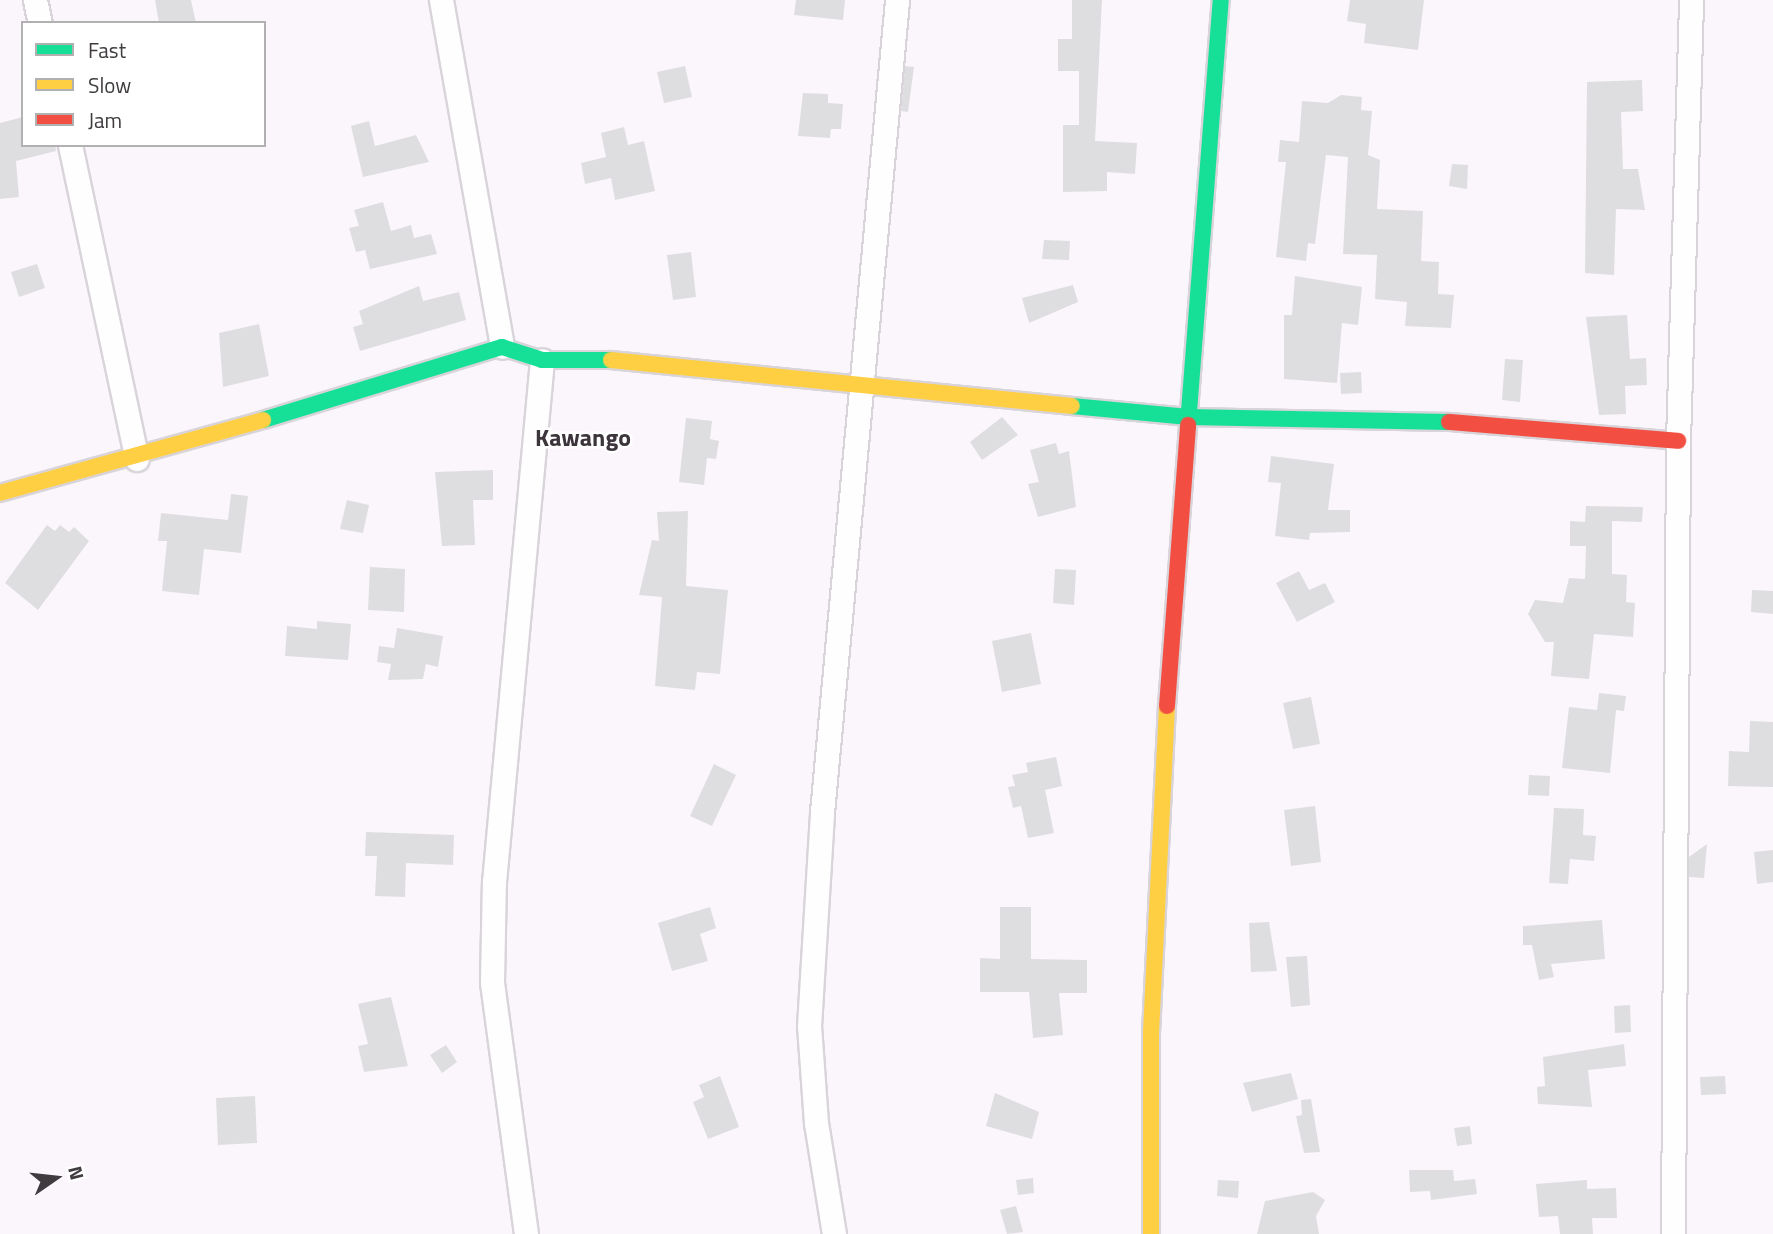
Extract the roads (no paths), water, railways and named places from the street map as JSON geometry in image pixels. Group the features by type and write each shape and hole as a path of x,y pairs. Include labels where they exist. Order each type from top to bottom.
{"street":[{"path":"35,0 40,21"},
{"path":"441,0 502,347"},
{"path":"834,1234 816,1123 810,1026 822,812 897,0"},
{"path":"1150,1234 1151,1033 1188,417 1221,0"},
{"path":"1673,1234 1678,441 1691,0"},
{"path":"70,147 137,459"},
{"path":"0,493 137,459 502,347 542,360 603,359 1188,417 1482,423 1678,441"},
{"path":"526,1234 496,1044 492,970 494,882 542,360"}],"district":[{"name":"Kawango","path":"583,438"}]}
